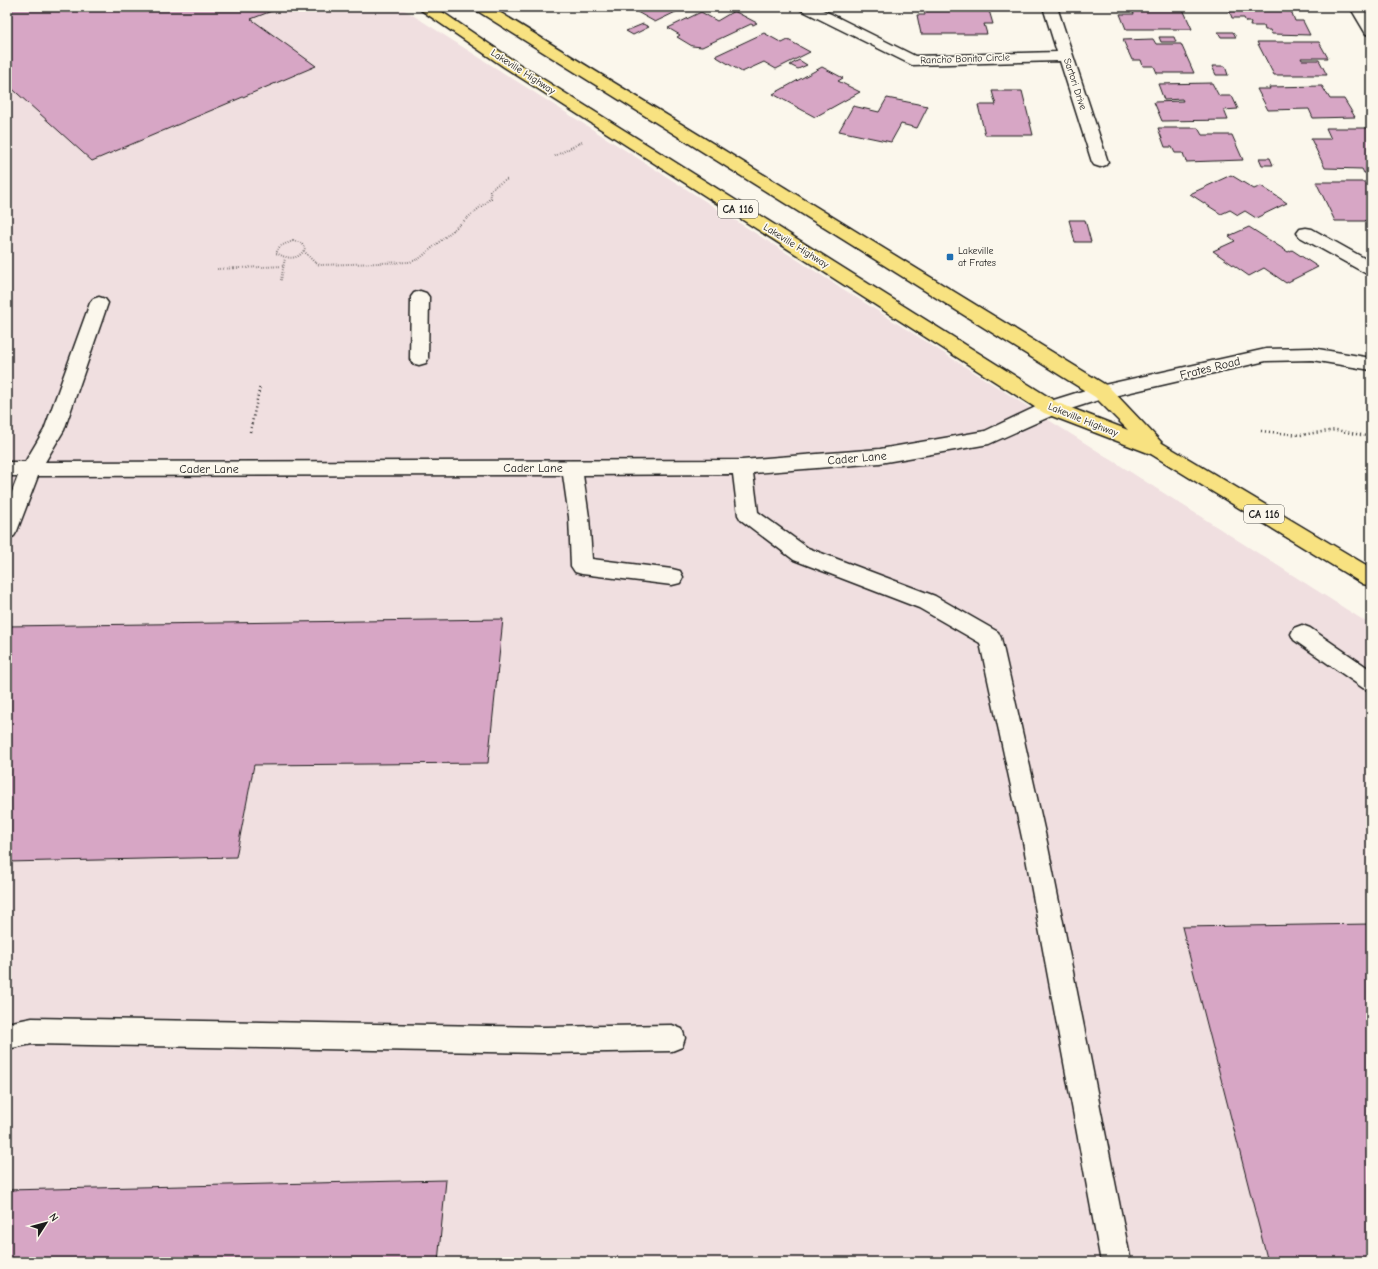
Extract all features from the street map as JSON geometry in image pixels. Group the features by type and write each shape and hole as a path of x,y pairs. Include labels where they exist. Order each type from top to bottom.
{"main road":[{"name":"Lakeville Highway","path":"426,7 509,64 1051,408 1158,449 1371,578"},
{"name":"Lakeville Highway","path":"481,7 1102,392 1158,449"}],"street":[{"name":"Rancho Bonito Circle","path":"806,7 912,62 1065,56"},
{"name":"Sartori Drive","path":"1050,7 1100,162"},
{"path":"1357,7 1371,32"},
{"path":"1306,233 1371,269"},
{"path":"419,359 420,297"},
{"path":"7,531 31,469 54,430 99,303"},
{"name":"Frates Road","path":"1051,408 1102,392 1266,355 1312,354 1371,364"},
{"name":"Cader Lane","path":"7,470 742,467 880,456 989,437 1051,408"},
{"path":"742,467 748,515 801,554 927,602 990,638 1035,842 1116,1262"},
{"path":"572,468 579,517 582,566 672,577"},
{"path":"1302,634 1371,682"},
{"path":"7,1036 32,1031 543,1040 672,1038"}],"path":[{"path":"555,156 583,142"},
{"path":"304,250 295,258 285,258 276,253 277,247 284,243 293,241 304,245 304,250 314,262 320,265 410,262 419,259 491,198 490,191 495,186 508,179"},
{"path":"281,280 285,258"},
{"path":"217,269 284,266"},
{"path":"250,432 260,386"},
{"path":"1261,431 1300,435 1336,430 1371,437"}],"shaded area":[{"path":"7,7 400,7 1371,625 1371,1262 7,1262"}],"building":[{"path":"7,7 282,7 251,19 316,66 92,161 7,84"},
{"path":"686,7 655,22 630,8"},
{"path":"988,7 993,24 984,24 987,34 921,34 917,15 925,15 924,8"},
{"path":"1182,7 1192,29 1126,29 1120,14 1134,14 1132,8"},
{"path":"1228,7 1290,8 1295,21 1303,21 1310,35 1272,34 1270,30 1265,30 1264,26 1250,26 1251,22 1246,22 1244,18 1232,18"},
{"path":"734,11 757,23 753,25 751,24 702,47 692,46 677,37 680,35 668,28 701,12 717,21"},
{"path":"643,24 649,27 633,35 626,31"},
{"path":"1218,32 1233,32 1236,37 1221,37"},
{"path":"764,33 782,43 788,40 810,52 776,69 764,62 742,72 715,56"},
{"path":"1159,37 1174,37 1176,42 1161,42"},
{"path":"1153,39 1156,44 1181,44 1194,73 1157,73 1154,66 1143,66 1141,60 1132,60 1123,40"},
{"path":"1257,42 1319,42 1328,58 1301,58 1302,60 1319,60 1327,75 1274,75"},
{"path":"799,60 807,65 798,69 790,65"},
{"path":"1212,66 1225,66 1228,75 1216,75"},
{"path":"822,67 843,78 838,81 860,92 815,117 773,94"},
{"path":"1212,83 1219,96 1232,96 1238,109 1224,110 1228,120 1162,121 1154,102 1183,101 1182,99 1164,100 1158,84"},
{"path":"1322,86 1330,99 1344,99 1355,117 1313,118 1309,109 1268,110 1257,89 1270,89 1269,87"},
{"path":"992,91 1022,91 1033,135 985,135 978,105 996,105"},
{"path":"887,98 928,106 917,128 901,124 891,142 839,131 853,106 879,112"},
{"path":"1158,128 1198,128 1202,135 1232,135 1243,160 1186,162 1183,153 1175,153 1172,147 1165,147"},
{"path":"1326,128 1368,128 1371,134 1371,173 1364,173 1362,169 1325,168 1311,139 1331,139"},
{"path":"1259,158 1270,158 1273,165 1262,165"},
{"path":"1231,175 1254,189 1261,186 1287,203 1256,218 1245,211 1238,215 1230,210 1221,214 1190,194"},
{"path":"1316,182 1371,182 1371,221 1335,221"},
{"path":"1069,220 1085,220 1091,242 1075,242"},
{"path":"1249,227 1288,252 1292,250 1318,267 1286,283 1264,268 1249,276 1213,251 1235,241 1229,236"},
{"path":"503,619 488,763 254,765 236,857 7,862 7,626"},
{"path":"1371,924 1371,1262 1268,1262 1182,927"},
{"path":"446,1180 438,1262 7,1262 7,1190"}],"place":[{"name":"Lakeville at Frates","path":"950,257"}]}
